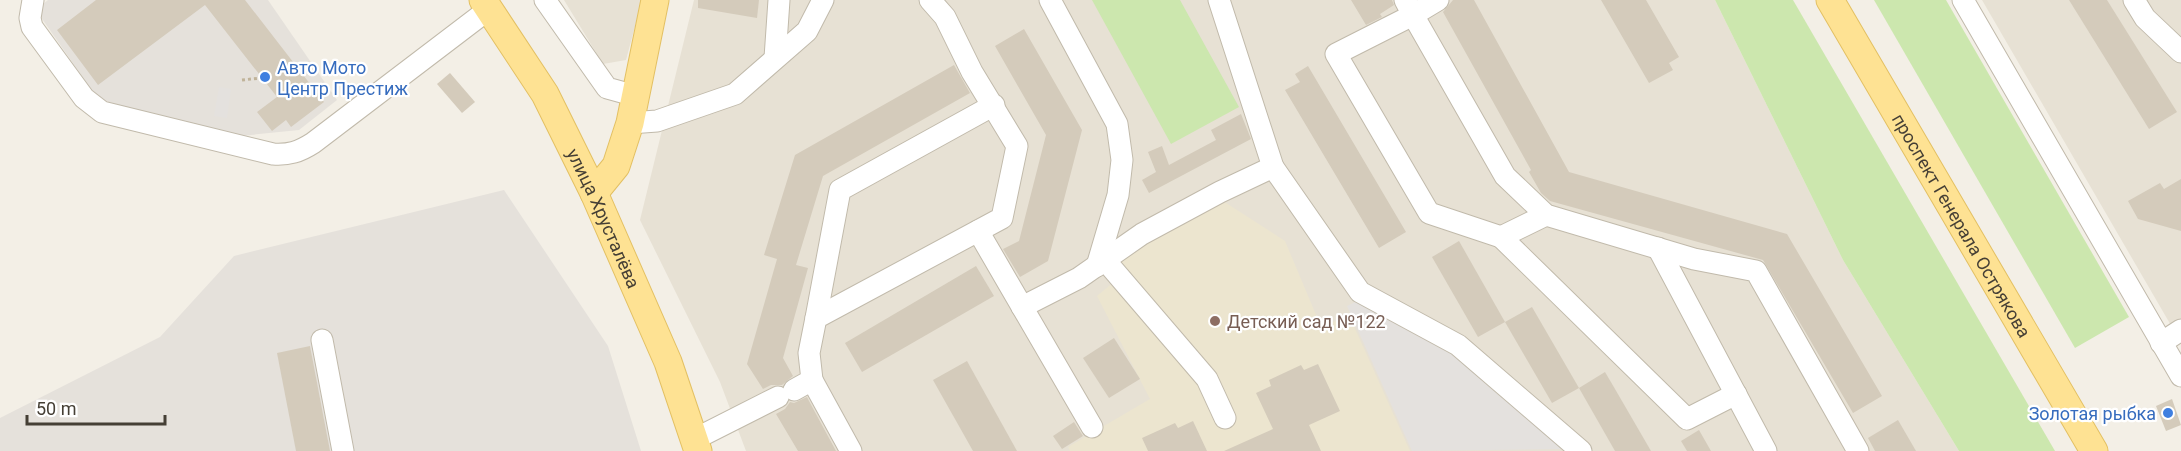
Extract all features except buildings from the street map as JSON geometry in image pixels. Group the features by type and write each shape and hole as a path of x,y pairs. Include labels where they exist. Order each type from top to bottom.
{"main road":[{"path":"594,193 616,166 630,123 655,0"},
{"name":"проспект Генерала Острякова","path":"1830,0 2094,451"},
{"name":"улица Хрусталёва","path":"486,4 545,94 594,193 668,362 696,445"}],"street":[{"path":"33,0 30,18 32,27 84,98 102,112 273,154 287,155 301,151 313,143 486,4"},
{"path":"545,0 607,88 636,96"},
{"path":"775,58 779,0"},
{"path":"630,123 657,121 735,94 807,31 823,0"},
{"path":"816,318 1002,218 1017,146 972,72 945,17 930,0"},
{"path":"1050,0 1117,124 1122,160 1118,195 1100,263"},
{"path":"1218,0 1273,167 1360,292 1458,345 1581,451"},
{"path":"1438,0 1409,8 1336,54 1429,213 1501,237 1687,419 1736,394"},
{"path":"1963,0 2181,376"},
{"path":"2134,0 2145,18 2181,52"},
{"path":"1409,8 1505,176 1546,215 1695,259 1756,271 1858,451"},
{"path":"696,445 795,389 809,352 840,190 994,105"},
{"path":"1022,307 1080,278 1142,234 1220,192 1273,167"},
{"path":"1501,237 1546,215"},
{"path":"978,231 1092,427"},
{"path":"1658,248 1766,451"},
{"path":"1100,263 1207,379 1226,418"},
{"path":"2161,342 2181,330"},
{"path":"322,340 343,451"},
{"path":"795,389 851,451"}],"path":[{"path":"242,80 261,78"}],"shaded area":[{"path":"48,0 268,0 337,100 299,130 221,138 97,98 36,10"},
{"path":"564,0 642,0 626,60 603,64"},
{"path":"694,0 1715,0 1843,260 1959,451 746,451 720,382 640,220"},
{"path":"1982,0 2181,0 2181,344 2176,334"},
{"path":"219,87 231,89 227,118 214,116"},
{"path":"504,190 608,346 641,451 0,451 0,418 160,337 234,256"},
{"name":"Детский сад №122","path":"1223,201 1285,241 1322,329 1348,313 1410,451 1070,451 1068,447 1150,399 1097,296 1127,271 1117,259"},
{"path":"1361,299 1458,350 1567,449 1412,451 1347,306"}],"green space":[{"path":"1092,0 1180,0 1239,107 1171,144"},
{"path":"1715,0 1793,0 2055,451 1959,451 1843,260"},
{"path":"1874,0 1946,0 2129,317 2075,348"}],"place":[{"name":"Авто Мото Центр Престиж","path":"265,77"},
{"name":"Детский сад №122","path":"1215,321"},
{"name":"Золотая рыбка","path":"2168,413"}]}
